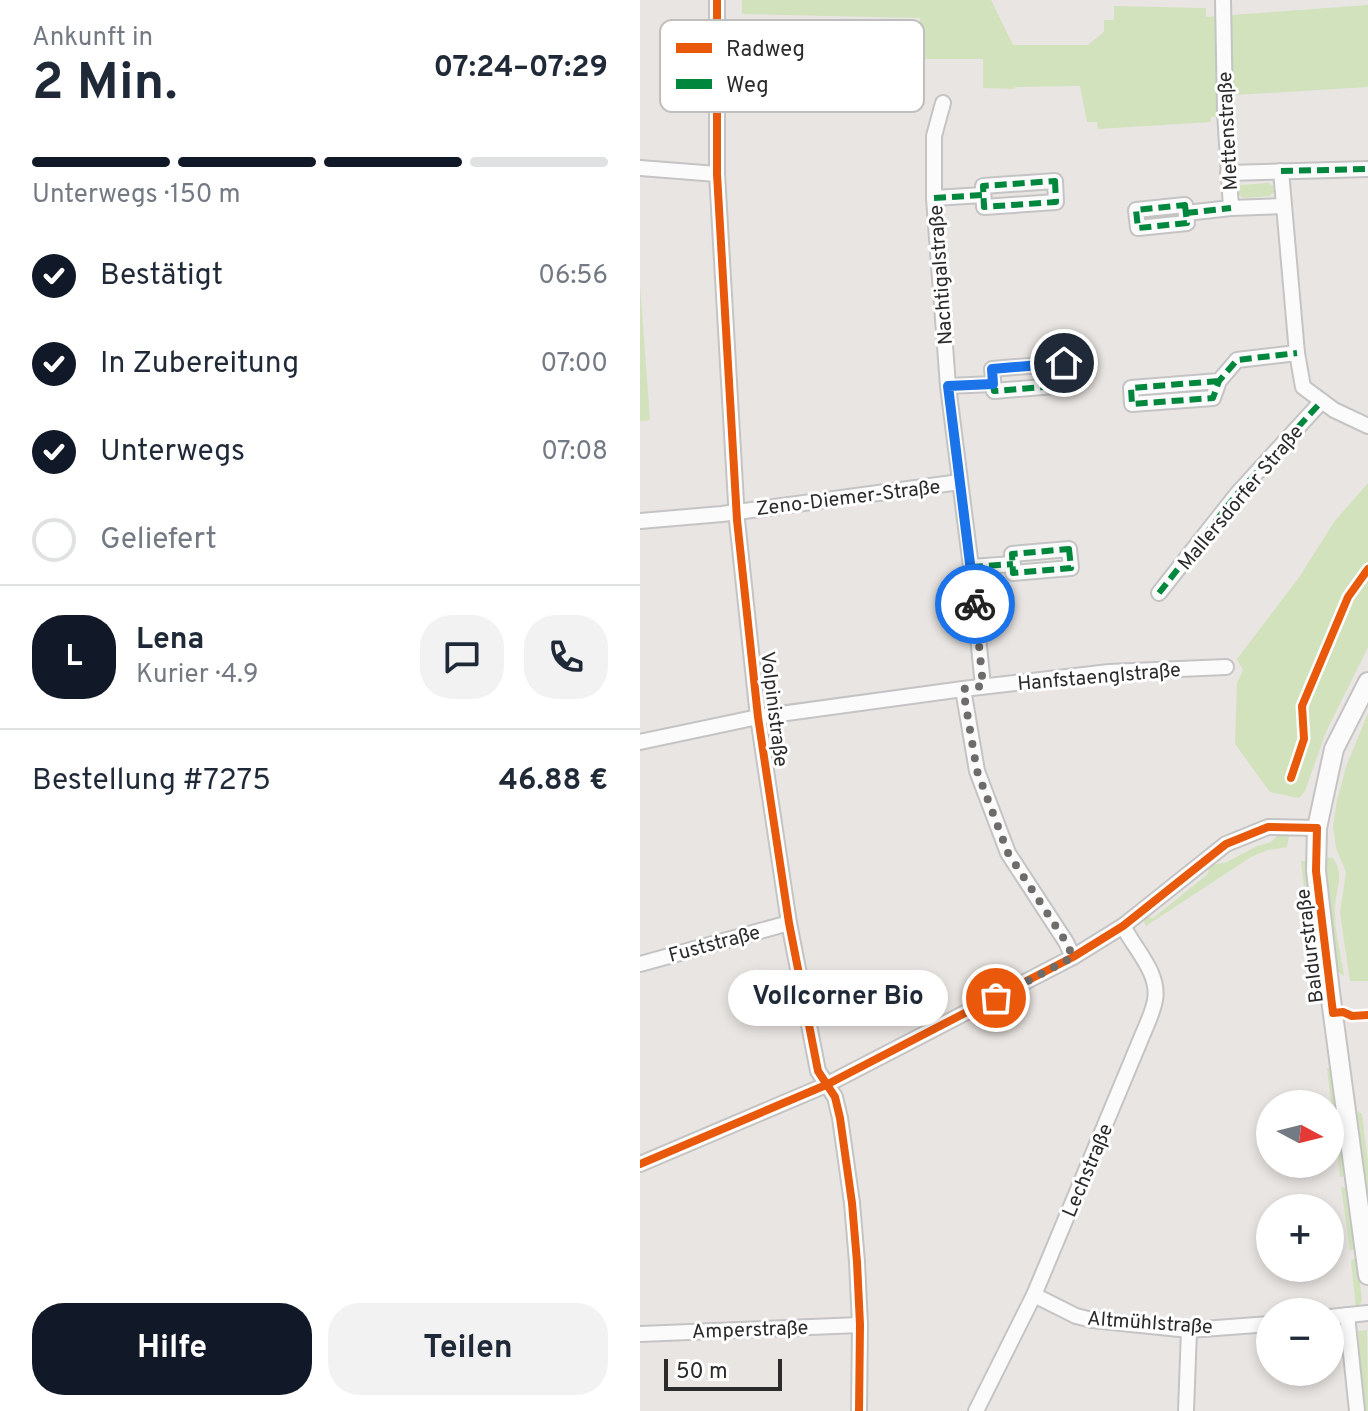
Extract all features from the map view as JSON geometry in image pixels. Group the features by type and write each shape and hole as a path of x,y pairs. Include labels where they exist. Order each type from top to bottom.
{"street":[{"name":"Mettenstraße","path":"1223,0 1231,208 1284,206"},
{"name":"Nachtigalstraße","path":"943,103 934,136 934,198 948,386 983,686"},
{"name":"Volpinistraße","path":"717,112 717,174 736,511 758,717 789,923 818,1071 835,1097 842,1132 857,1262 859,1411"},
{"path":"640,168 717,174"},
{"path":"1228,173 1368,169"},
{"path":"1281,171 1297,353 1303,387 1334,410 1368,426"},
{"path":"1055,181 1056,202 984,207 983,195 983,186 1055,181"},
{"path":"934,198 983,195"},
{"path":"1186,213 1231,208"},
{"path":"1219,381 1131,388 1132,404 1213,398 1219,381 1237,360 1297,353"},
{"path":"1064,363 1066,385 994,391 993,384 992,369 1064,363"},
{"path":"948,386 993,384"},
{"name":"Mallersdorfer Straße","path":"1159,593 1237,494 1322,401"},
{"name":"Zeno-Diemer-Straße","path":"640,521 960,482"},
{"path":"971,567 1013,564"},
{"name":"Hanfstaenglstraße","path":"640,742 758,717 983,686 1109,672 1226,667"},
{"name":"Baldurstraße","path":"1368,682 1334,749 1317,828 1316,871 1368,1275"},
{"path":"963,689 977,771 1008,853 1073,957"},
{"path":"640,1164 826,1085 1073,957 1123,926 1226,844 1268,827 1317,828"},
{"name":"Fuststraße","path":"640,964 789,923"},
{"name":"Lechstraße","path":"976,1411 1034,1295 1155,1000 1152,975 1123,926"},
{"name":"Altmühlstraße","path":"1034,1295 1076,1316 1092,1320 1189,1330 1256,1325"},
{"path":"1344,1315 1368,1313"},
{"path":"1347,1315 1357,1411"},
{"name":"Amperstraße","path":"640,1334 860,1325"},
{"path":"1186,1411 1189,1330"}],"green space":[{"path":"742,0 991,0 1013,45 1088,45 1104,32 1104,20 1114,20 1114,6 1206,8 1206,17 1368,5 1368,87 1235,95 1235,116 1211,117 1211,122 1098,129 1097,122 1087,122 1080,86 983,88 983,59 924,59 924,20 920,18 742,14"},
{"path":"1269,183 1275,188 1270,196 1243,198 1237,193 1241,185"},
{"path":"640,285 650,420 640,421"},
{"path":"1368,483 1368,647 1326,732 1305,791 1299,798 1270,792 1235,744 1237,683 1243,670 1237,659 1300,576 1334,522"},
{"path":"1368,713 1368,981 1350,981 1340,913 1346,872 1336,848 1333,826 1347,764"},
{"path":"1277,836 1289,836 1287,847 1251,857 1146,926 1143,920 1146,917 1153,918 1208,874 1213,865 1227,862 1271,842"},
{"path":"1325,857 1333,858 1339,872 1335,921 1344,976 1337,971 1324,874"},
{"path":"1301,861 1306,861 1317,956 1312,957"},
{"path":"1327,1068 1331,1068 1334,1090 1330,1090"},
{"path":"1358,1111 1362,1114 1368,1162 1368,1200 1357,1114"},
{"path":"1341,1187 1347,1188 1355,1249 1350,1250 1344,1194"},
{"path":"1357,1258 1362,1301 1356,1308 1351,1261"},
{"path":"1367,1330 1368,1411 1364,1411 1358,1331"}],"marked path":[{"path":"1281,171 1368,169"},
{"path":"1055,181 1056,202 984,207 983,186 1055,181"},
{"path":"934,198 983,195"},
{"path":"1185,205 1187,223 1138,228 1136,210 1185,205"},
{"path":"1186,213 1231,208"},
{"path":"1219,381 1131,388 1132,404 1213,398 1219,381 1237,360 1297,353"},
{"path":"1064,363 1066,385 994,391 992,369 1064,363"},
{"path":"948,386 993,384"},
{"path":"1159,593 1237,494 1322,401"},
{"path":"1069,549 1071,568 1013,573 1012,554 1069,549"},
{"path":"971,567 1013,564"}],"cycle path":[{"path":"717,0 717,20"},
{"path":"717,112 717,174 737,520 758,717 789,923 818,1071 835,1097 840,1118 857,1262 859,1411"},
{"path":"1291,778 1304,739 1302,706 1348,597 1368,569"},
{"path":"640,1164 826,1085 1073,957 1123,926 1226,844 1268,827 1317,828 1316,871 1333,1013 1368,1015"}],"way so far":[{"path":"975,604 983,686 963,689 977,771 1008,853 1073,957 996,998"}],"place":[{"name":"Vollcorner Bio","path":"996,998"}],"route":[{"path":"975,604 948,386 993,384 992,369 1064,363"}]}
